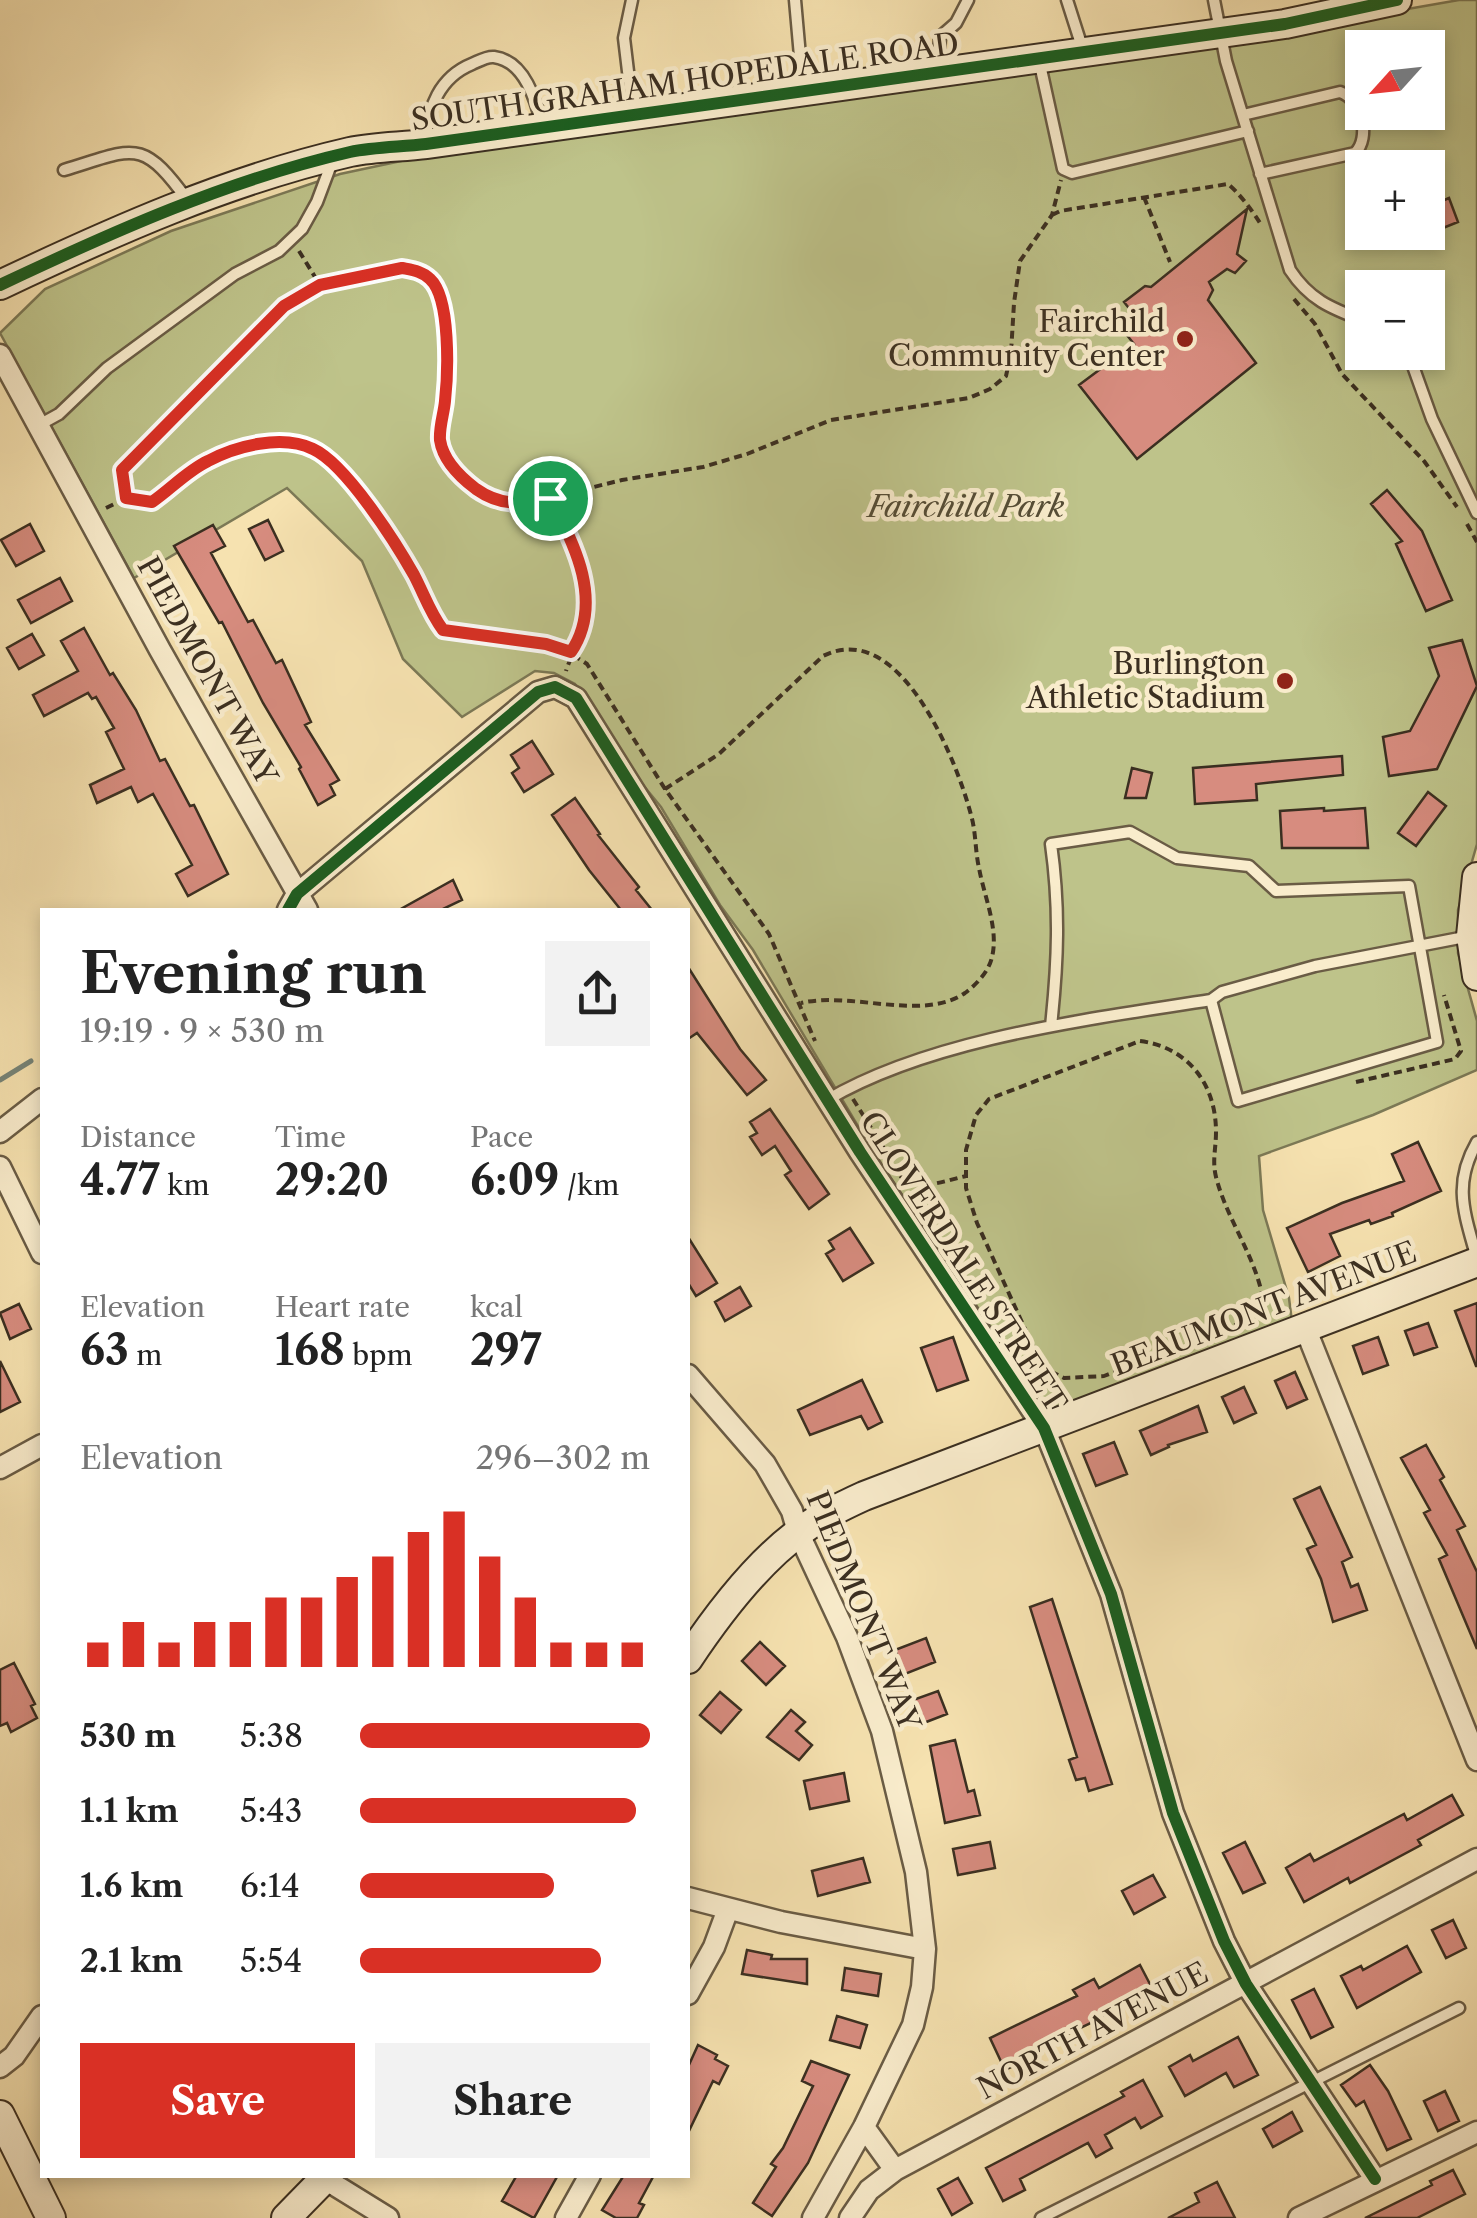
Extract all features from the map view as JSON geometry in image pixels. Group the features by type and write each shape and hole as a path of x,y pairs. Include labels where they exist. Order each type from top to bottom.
{"street":[{"name":"SOUTH GRAHAM HOPEDALE ROAD","path":"0,285 190,203 353,152 1285,24 1397,0"},
{"name":"PIEDMONT WAY","path":"0,355 297,905"},
{"path":"297,905 538,692 555,687"},
{"name":"CLOVERDALE STREET","path":"555,687 576,698 836,1094 1044,1428 1110,1594 1186,1851 1246,1984 1374,2179"},
{"path":"1477,877 1471,936 1477,976"},
{"path":"0,1132 40,1101"},
{"path":"0,1167 40,1248"},
{"name":"BEAUMONT AVENUE","path":"690,1656 739,1593 798,1532 864,1496 1306,1330 1477,1260"},
{"path":"1306,1330 1477,1760"},
{"name":"PIEDMONT WAY","path":"690,1377 765,1464 792,1511 847,1637 882,1732 916,1872 926,1949 913,2025 864,2128 814,2218"},
{"path":"0,1468 40,1446"},
{"name":"NORTH AVENUE","path":"895,2170 1477,1859"},
{"path":"690,1899 926,1949"},
{"path":"690,1990 714,1947 728,1909"},
{"path":"0,2066 14,2056 40,2019"},
{"path":"0,2115 52,2218"},
{"path":"850,2218 869,2190 895,2170 864,2128"},
{"path":"1299,2218 1477,2132"},
{"path":"286,2218 325,2178"},
{"path":"328,2178 388,2218"},
{"path":"566,2218 588,2178"}],"lane":[{"path":"632,0 624,38 633,114"},
{"path":"796,0 803,91"},
{"path":"938,72 940,37 956,23 968,0"},
{"path":"1067,0 1084,53"},
{"path":"1214,0 1243,115 1290,270 1302,288 1324,306 1345,314"},
{"path":"426,144 429,111 440,90 454,74 494,56 526,81 535,97 542,126"},
{"path":"1039,59 1063,170 1072,172 1248,131"},
{"path":"1243,115 1340,92 1350,95 1355,102 1364,135 1363,146 1355,154 1260,174"},
{"path":"64,170 128,150 141,151 157,162 190,203"},
{"path":"38,426 59,414 107,368 236,274 279,250 302,229 334,157"},
{"path":"1415,370 1449,458 1477,513"},
{"path":"1051,1026 1060,951 1051,844 1130,832 1177,858 1249,866 1276,891 1409,886 1437,1042 1238,1101 1211,1000"},
{"path":"836,1094 935,1056 1051,1026 1211,1000 1222,992 1315,966 1471,936"},
{"path":"1477,1142 1463,1176 1460,1198 1477,1260"},
{"path":"1040,2218 1459,2008"}],"path":[{"path":"126,498 122,470 284,306 320,285 402,268 433,280 446,335 440,438 445,457 465,481 486,496 507,504 703,467 831,420 969,398 1006,376 1012,353 1020,262 1052,215 1063,170"},
{"path":"1052,215 1228,184 1264,230"},
{"path":"1144,196 1170,262"},
{"path":"291,239 320,285"},
{"path":"1291,294 1315,324 1342,374 1424,461 1477,542"},
{"path":"88,517 126,498 152,502 207,461 242,448 284,442 313,449 346,480 393,540 443,630 546,644 571,652 587,664 666,789 730,882 758,915 801,1003 819,1052"},
{"path":"550,498 574,544 586,606 581,638 555,687"},
{"path":"666,789 719,754 833,651 860,652 878,659 902,673 917,693 951,760 973,820 978,866 995,941 992,962 964,994 940,1004 844,999 801,1003"},
{"path":"1140,1042 1162,1044 1186,1057 1200,1076 1216,1130 1212,1157 1216,1177 1259,1277 1263,1299 1253,1314 1234,1326 1104,1376 1064,1378 1052,1372 1035,1351 977,1223 966,1176 966,1150 976,1116 989,1099 1118,1048 1140,1042"},
{"path":"836,1094 901,1177 913,1185 966,1176"}],"green space":[{"name":"Fairchild Park","path":"1477,0 1477,844 1458,910 1458,953 1477,1021 1477,1070 1373,1115 1259,1156 1263,1210 1289,1298 1292,1322 1068,1411 1040,1400 877,1158 753,950 720,905 661,807 620,757 575,684 554,673 535,671 462,717 403,659 362,561 287,488 134,578 0,333 45,289 171,231 340,174 462,148"}],"building":[{"path":"1449,198 1458,222 1445,227 1445,200"},
{"name":"Fairchild Community Center","path":"1247,209 1237,254 1246,261 1235,273 1227,269 1209,282 1213,290 1208,300 1256,363 1137,459 1079,385 1134,344 1126,334 1140,322 1124,302 1145,286 1151,287"},
{"path":"1387,490 1422,531 1452,600 1426,611 1396,544 1402,541 1371,504"},
{"path":"268,520 283,551 265,560 249,529"},
{"path":"30,524 44,551 16,566 1,540"},
{"path":"213,525 225,546 211,553 248,622 253,620 276,663 282,660 311,722 305,725 339,780 330,785 335,795 318,805 222,622 219,623 174,546"},
{"path":"60,578 72,601 31,623 18,600"},
{"path":"84,628 110,675 113,673 136,710 160,761 165,759 190,806 194,805 228,874 188,896 176,874 192,865 153,794 138,802 131,787 97,803 90,785 124,769 106,732 114,728 96,697 92,699 88,693 44,716 33,695 78,671 61,641"},
{"path":"32,634 44,655 19,669 7,648"},
{"path":"1462,640 1477,686 1437,769 1389,776 1383,737 1410,731 1439,676 1429,648"},
{"path":"532,741 553,774 524,792 512,773 519,768 511,755"},
{"path":"1342,756 1343,775 1256,784 1257,800 1195,804 1193,768"},
{"path":"1132,768 1152,773 1146,798 1125,798"},
{"path":"1428,792 1446,806 1416,846 1398,833"},
{"path":"575,798 650,908 619,908 552,815"},
{"path":"1365,808 1368,848 1282,848 1280,811"},
{"path":"453,880 462,900 445,908 403,908"},
{"path":"690,970 740,1049 766,1080 747,1095 697,1033 690,1038"},
{"path":"770,1109 829,1194 809,1209 785,1175 791,1171 775,1146 762,1155 750,1137 757,1133 750,1122"},
{"path":"1418,1142 1441,1191 1392,1213 1393,1216 1330,1234 1340,1256 1308,1272 1287,1228 1404,1181 1392,1154"},
{"path":"850,1228 873,1263 843,1281 826,1254 834,1249 829,1241"},
{"path":"690,1240 717,1283 696,1296 690,1286"},
{"path":"740,1287 751,1306 725,1321 715,1302"},
{"path":"1477,1303 1477,1366 1476,1366 1455,1311"},
{"path":"19,1304 31,1329 10,1339 0,1313"},
{"path":"1428,1323 1437,1347 1414,1355 1405,1331"},
{"path":"953,1337 968,1380 937,1391 921,1348"},
{"path":"1378,1337 1388,1365 1363,1374 1353,1346"},
{"path":"0,1361 20,1402 0,1412"},
{"path":"1295,1372 1307,1399 1287,1408 1275,1381"},
{"path":"862,1380 882,1422 868,1429 861,1416 810,1435 798,1410"},
{"path":"1244,1387 1256,1413 1234,1423 1222,1397"},
{"path":"1198,1406 1207,1432 1151,1455 1140,1431"},
{"path":"1114,1442 1127,1474 1096,1486 1083,1454"},
{"path":"1426,1445 1465,1526 1457,1530 1477,1572 1477,1649 1439,1559 1447,1555 1424,1513 1430,1510 1401,1458"},
{"path":"1320,1487 1352,1557 1342,1562 1351,1587 1358,1584 1367,1610 1333,1622 1321,1579 1307,1549 1316,1545 1294,1499"},
{"path":"1052,1599 1112,1784 1089,1791 1085,1778 1076,1780 1069,1760 1077,1757 1030,1607"},
{"path":"926,1638 935,1662 905,1674 895,1650"},
{"path":"760,1642 785,1666 766,1685 742,1661"},
{"path":"14,1663 35,1704 31,1706 37,1718 11,1732 7,1723 0,1726 0,1670"},
{"path":"938,1691 947,1714 921,1724 913,1700"},
{"path":"720,1692 741,1710 721,1733 700,1715"},
{"path":"791,1710 805,1722 796,1731 812,1745 799,1760 767,1737"},
{"path":"955,1740 968,1792 974,1790 980,1815 945,1823 930,1746"},
{"path":"844,1773 849,1801 810,1809 804,1781"},
{"path":"1452,1795 1463,1815 1418,1840 1421,1845 1350,1883 1348,1878 1304,1902 1286,1868 1310,1854 1314,1861 1404,1814 1407,1820"},
{"path":"990,1842 995,1868 958,1875 953,1849"},
{"path":"1245,1842 1265,1883 1243,1893 1223,1853"},
{"path":"863,1858 870,1882 818,1896 812,1871"},
{"path":"1153,1875 1165,1897 1134,1914 1122,1891"},
{"path":"1453,1920 1466,1948 1446,1958 1432,1930"},
{"path":"1407,1946 1421,1972 1357,2008 1341,1976 1361,1966 1363,1970"},
{"path":"747,1950 772,1955 771,1959 807,1959 807,1984 742,1974"},
{"path":"1140,1965 1152,1988 1023,2055 1025,2060 1005,2070 990,2038 1077,1996 1073,1990 1094,1979 1099,1988"},
{"path":"845,1968 881,1974 878,1996 842,1990"},
{"path":"1314,1989 1333,2027 1311,2038 1292,2000"},
{"path":"837,2016 867,2025 860,2048 830,2040"},
{"path":"1238,2037 1258,2075 1234,2087 1226,2073 1185,2096 1169,2067 1190,2055 1193,2061"},
{"path":"698,2045 728,2066 719,2084 713,2081 690,2129 690,2063"},
{"path":"811,2061 849,2075 808,2163 772,2216 753,2203 776,2167 771,2164 813,2086 802,2081"},
{"path":"1370,2065 1388,2091 1411,2139 1387,2150 1364,2101 1356,2106 1341,2085"},
{"path":"1143,2080 1162,2116 1141,2128 1135,2118 1105,2135 1112,2148 1096,2157 1088,2143 1020,2179 1025,2190 1003,2201 986,2168 1124,2096 1121,2092"},
{"path":"1445,2091 1459,2121 1438,2131 1424,2101"},
{"path":"1292,2112 1302,2131 1273,2147 1263,2129"},
{"path":"1453,2170 1465,2194 1417,2218 1365,2218 1432,2185 1430,2181"},
{"path":"515,2178 556,2178 534,2218 502,2201"},
{"path":"622,2178 652,2178 639,2203 644,2205 637,2218 616,2218 602,2210"},
{"path":"958,2178 972,2203 952,2215 938,2189"},
{"path":"1217,2182 1235,2218 1168,2218 1199,2202 1195,2193"}],"waterway":[{"path":"0,1080 31,1061"}],"cycle path":[{"path":"0,285 215,192 350,152 1285,24 1397,0"},
{"path":"289,908 297,894 538,692 555,687 576,698 860,1152 1044,1428 1111,1594 1173,1813 1224,1941 1246,1984 1375,2179"}],"place":[{"name":"Fairchild Community Center","path":"1185,339"},
{"name":"Burlington Athletic Stadium","path":"1285,681"}],"route":[{"path":"402,268 433,280 441,303 446,335 440,438 445,457 465,481 486,496 507,504 550,498 574,544 584,582 586,606 581,638 571,652 546,644 443,630 393,540 346,480 313,449 284,442 242,448 207,461 152,502 126,498 122,470 284,306 310,288 334,280 402,268"}]}
